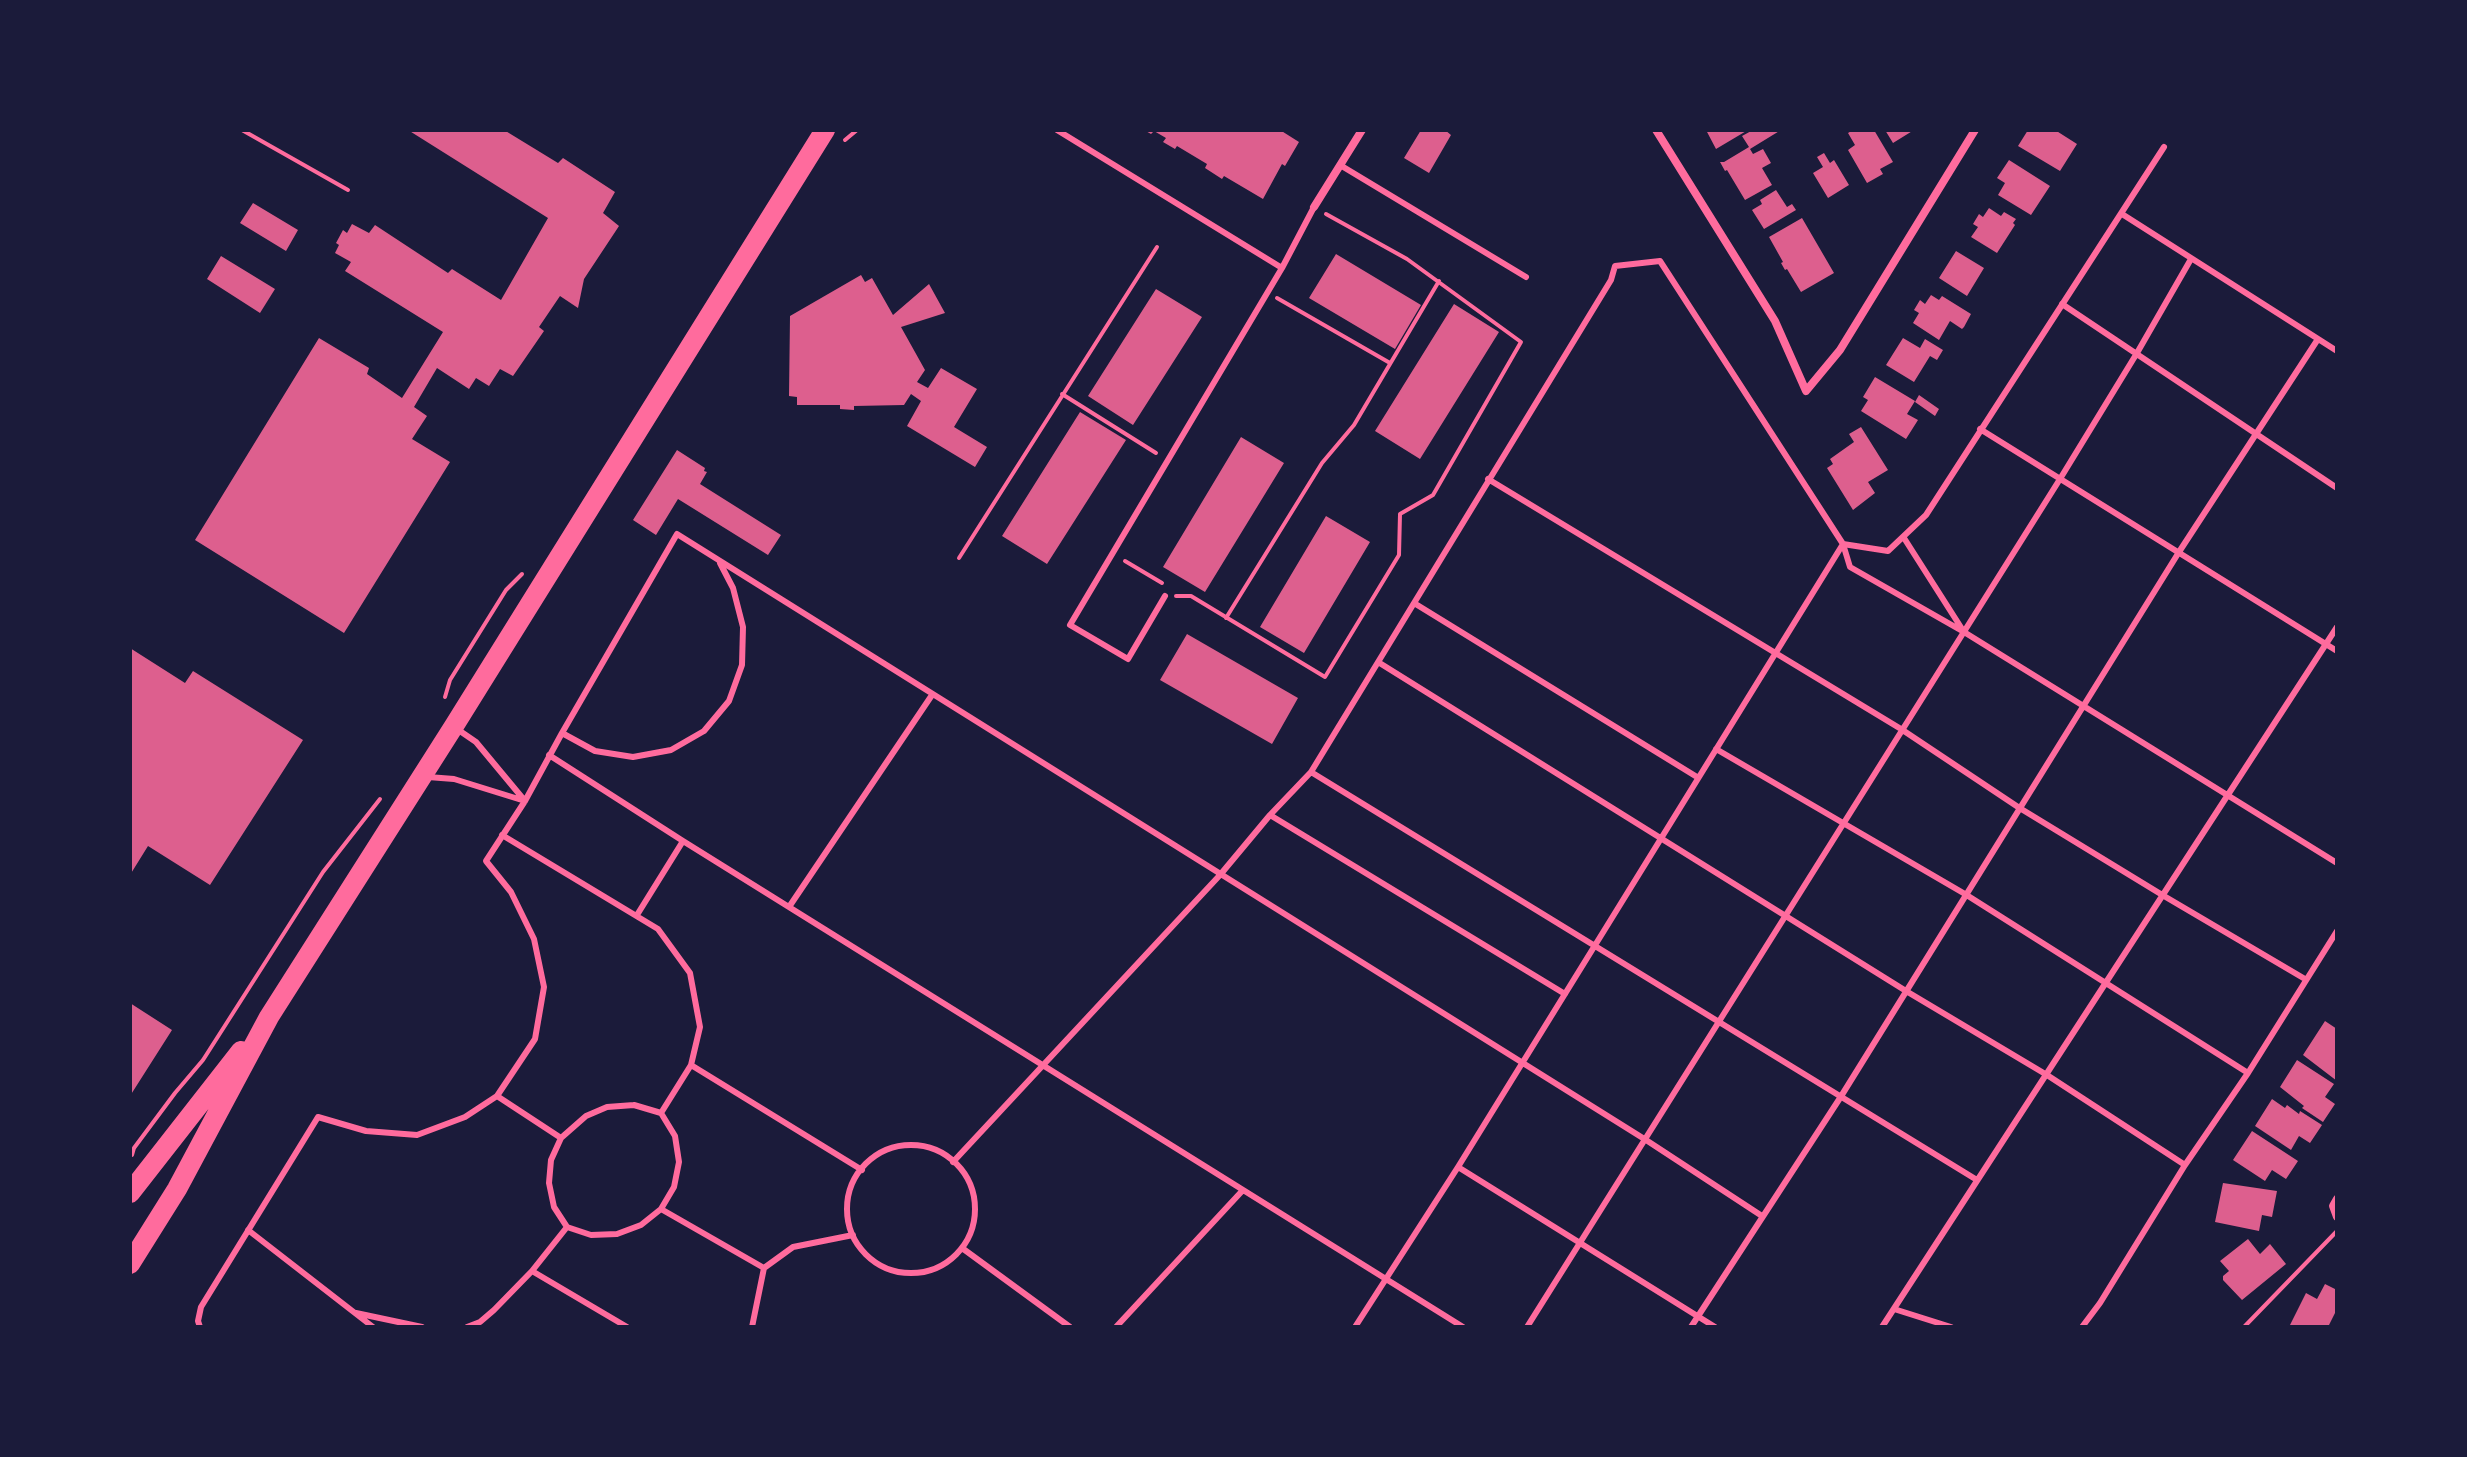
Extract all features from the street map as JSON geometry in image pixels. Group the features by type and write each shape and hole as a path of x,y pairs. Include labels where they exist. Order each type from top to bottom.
{"main road":[{"path":"130,1264 177,1189 269,1017 825,130"},
{"path":"131,1192 269,1017"}],"street":[{"path":"1314,207 1362,130"},
{"path":"1656,130 1775,321 1806,391 1840,350 1975,130"},
{"path":"2337,1199 2333,1206 2337,1217"}],"lane":[{"path":"1057,130 1282,268"},
{"path":"1843,544 1888,551 1926,515 2164,147"},
{"path":"1340,165 1526,277"},
{"path":"1165,596 1128,659 1070,625 1282,268 1314,207"},
{"path":"2122,214 2337,351"},
{"path":"1527,1327 2060,479 2191,259"},
{"path":"953,1162 1220,875 1311,772 1611,280 1615,266 1660,261 1843,544 1850,567 1964,632 2337,863"},
{"path":"2062,304 2337,488"},
{"path":"1691,1327 1840,1098 2179,552 2318,339"},
{"path":"1980,429 2337,651"},
{"path":"1488,479 1901,729 2018,807 2305,979"},
{"path":"200,1327 201,1307 318,1117 366,1131 417,1135 465,1117 497,1096 535,1039 544,987 534,939 511,892 486,861 525,801 677,534 1646,1140 1762,1216"},
{"path":"1904,538 1964,632"},
{"path":"1355,1327 1458,1167 1843,544"},
{"path":"562,733 595,751 633,757 671,750 704,731 729,701 742,665 743,627 733,588 718,560"},
{"path":"1414,603 1697,777"},
{"path":"1882,1327 2337,627"},
{"path":"1378,662 1906,991 2047,1075 2185,1165"},
{"path":"789,907 932,695"},
{"path":"454,726 476,742 525,801"},
{"path":"1716,749 1965,894 2248,1073"},
{"path":"549,755 1463,1327"},
{"path":"1311,772 1977,1180"},
{"path":"422,777 454,779 525,801"},
{"path":"1270,815 1565,994"},
{"path":"502,835 658,929 690,973 700,1027 691,1065 661,1113"},
{"path":"637,915 683,841"},
{"path":"2082,1327 2337,931"},
{"path":"691,1065 862,1170"},
{"path":"497,1096 561,1138"},
{"path":"634,1105 661,1113 675,1136 679,1162 674,1187 661,1209 641,1225 617,1234 591,1235 567,1227 554,1207 549,1183 551,1160 561,1138 586,1116 607,1107 634,1105"},
{"path":"909,1145 930,1148 953,1162 964,1172 973,1191 976,1213 971,1233 962,1248 943,1265 923,1272 902,1273 881,1266 865,1253 853,1235 847,1215 849,1194 872,1158 891,1148 909,1145"},
{"path":"1458,1167 1715,1327"},
{"path":"1116,1327 1243,1190"},
{"path":"661,1209 764,1268"},
{"path":"467,1327 480,1322 494,1310 532,1271 567,1227"},
{"path":"248,1230 373,1327"},
{"path":"752,1327 764,1268 793,1247 853,1235"},
{"path":"962,1248 1070,1327"},
{"path":"532,1271 627,1327"},
{"path":"1894,1309 1951,1327"},
{"path":"352,1312 422,1327"}],"path":[{"path":"242,130 348,190"},
{"path":"1113,554 1162,582 1165,596 1191,596 1325,677 1399,555 1400,514 1433,495 1521,342 1439,281 1373,239 1314,207"},
{"path":"959,558 1157,247"},
{"path":"1226,618 1322,463 1354,425 1439,281"},
{"path":"1267,293 1390,363"},
{"path":"1062,394 1168,461"},
{"path":"444,701 450,680 498,603 527,569"},
{"path":"131,1192 134,1148 203,1060 310,892 387,790"},
{"path":"2244,1327 2337,1231"}],"building":[{"path":"408,130 504,130 558,163 563,158 615,192 603,213 619,226 584,279 578,308 560,296 539,327 544,331 513,376 500,369 489,386 476,378 469,389 437,368 414,407 427,416 412,439 450,462 344,633 195,540 319,338 369,368 367,374 402,398 443,332 345,271 351,262 335,253 343,230 347,233 352,224 369,233 375,225 448,273 452,269 501,300 548,218"},
{"path":"1144,130 1280,130 1299,142 1285,166 1282,164 1263,199 1224,176 1222,179 1205,168 1207,164 1177,146 1175,149 1163,142 1166,138 1154,131 1151,134"},
{"path":"1421,130 1445,130 1451,135 1429,173 1404,158"},
{"path":"1706,130 1748,130 1716,149"},
{"path":"1753,130 1781,130 1750,149 1753,154 1763,149 1771,163 1762,168 1772,185 1745,200 1720,162 1749,147 1742,136"},
{"path":"1853,130 1874,130 1893,162 1880,169 1883,174 1867,183 1848,150 1855,145 1848,133"},
{"path":"1885,130 1914,130 1893,143"},
{"path":"2028,130 2055,130 2077,144 2060,171 2018,146"},
{"path":"1824,153 1830,163 1834,160 1849,185 1828,198 1813,173 1823,167 1817,157"},
{"path":"2009,160 2050,186 2031,215 1998,195 2005,183 1997,178"},
{"path":"1776,190 1787,207 1792,204 1796,210 1764,229 1752,210 1762,204 1760,200"},
{"path":"253,203 298,230 286,251 240,223"},
{"path":"1989,208 2001,216 2004,212 2016,219 1997,253 1971,237 1978,227 1973,224 1979,214 1983,217"},
{"path":"1802,218 1834,273 1801,292 1785,270 1769,237"},
{"path":"1956,251 1984,268 1967,296 1939,278"},
{"path":"1336,254 1421,305 1395,349 1309,298"},
{"path":"221,256 275,289 260,313 207,279"},
{"path":"861,275 865,282 872,278 893,315 929,284 945,313 901,327 925,370 917,382 928,388 941,368 977,389 954,427 987,447 975,467 907,426 921,401 911,394 904,405 854,406 854,410 840,409 840,405 797,405 797,397 789,396 790,316"},
{"path":"1156,289 1202,317 1133,425 1088,396"},
{"path":"1931,295 1939,300 1942,296 1971,314 1962,329 1950,321 1939,340 1913,323 1919,313 1914,310 1920,300 1925,304"},
{"path":"1454,304 1499,332 1420,459 1375,431"},
{"path":"1903,338 1920,348 1925,339 1943,350 1937,360 1930,356 1914,382 1886,365"},
{"path":"1875,377 1915,401 1907,414 1918,420 1906,439 1861,411 1868,400 1863,397"},
{"path":"1919,395 1939,409 1935,416 1915,402"},
{"path":"1080,412 1126,440 1047,564 1002,536"},
{"path":"1861,427 1888,470 1868,482 1875,493 1853,510 1827,468 1833,464 1830,459 1854,442 1849,434"},
{"path":"1241,437 1284,463 1205,592 1163,567"},
{"path":"677,450 705,468 707,472 700,484 781,535 768,555 678,499 656,535 633,520"},
{"path":"1326,516 1370,542 1304,653 1260,627"},
{"path":"1187,634 1298,698 1272,744 1160,680"},
{"path":"130,648 185,683 193,671 303,740 210,885 148,846 130,875"},
{"path":"130,1003 172,1030 130,1096"},
{"path":"2325,1021 2337,1029 2337,1081 2303,1055"},
{"path":"2297,1060 2334,1084 2325,1097 2335,1104 2323,1122 2280,1087"},
{"path":"2272,1099 2322,1125 2310,1143 2299,1136 2291,1150 2255,1126"},
{"path":"2252,1131 2298,1161 2286,1179 2272,1170 2265,1181 2233,1160"},
{"path":"2223,1183 2277,1191 2272,1217 2262,1215 2259,1231 2215,1222"},
{"path":"2248,1239 2260,1254 2270,1244 2286,1264 2242,1300 2223,1280 2229,1271 2220,1261"},
{"path":"2325,1284 2337,1290 2337,1309 2328,1327 2289,1327 2306,1293 2317,1299"}]}
